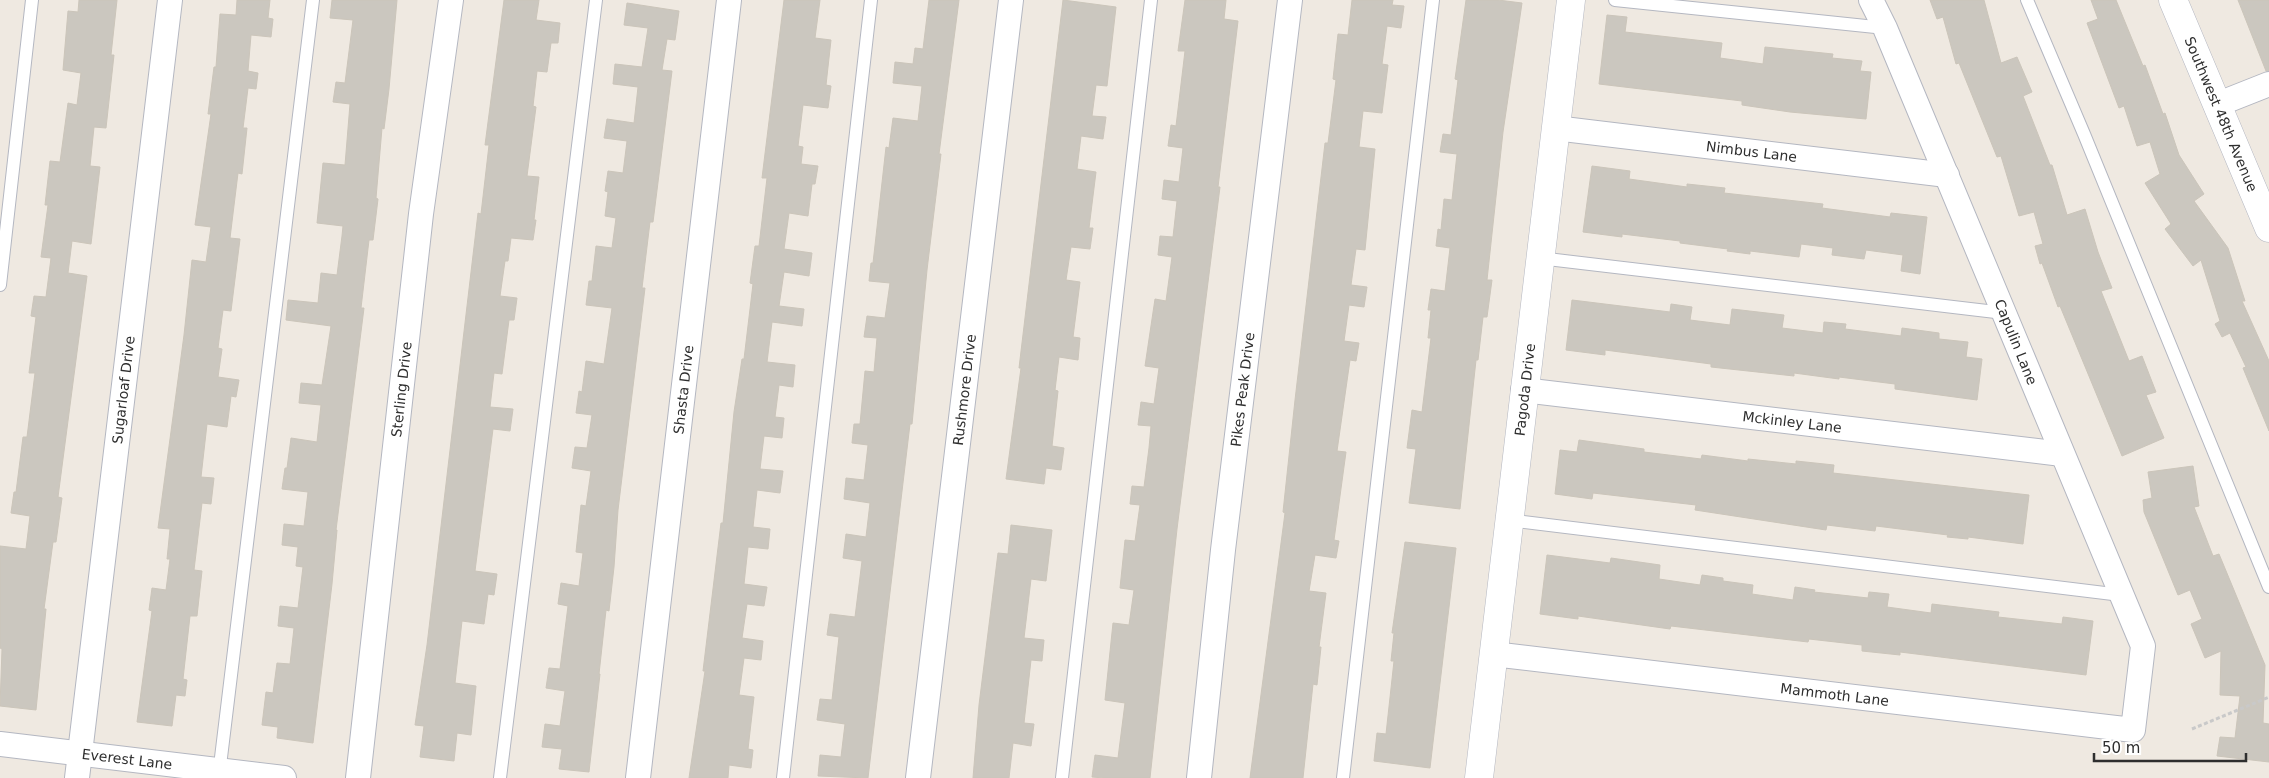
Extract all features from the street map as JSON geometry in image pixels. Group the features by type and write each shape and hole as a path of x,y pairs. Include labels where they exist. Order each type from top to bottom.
{"street":[{"name":"Sugarloaf Drive","path":"77,778 170,0"},
{"name":"Sterling Drive","path":"358,778 421,214 451,0"},
{"name":"Shasta Drive","path":"638,778 730,0"},
{"name":"Rushmore Drive","path":"918,778 1010,0"},
{"name":"Pikes Peak Drive","path":"1199,778 1223,550 1290,0"},
{"name":"Pagoda Drive","path":"1479,778 1570,0"},
{"name":"Capulin Lane","path":"1871,0 1885,28 1947,175 2143,646 2138,688"},
{"name":"Southwest 48th Avenue","path":"2174,0 2216,105 2269,228"},
{"path":"2216,105 2269,84"},
{"name":"Nimbus Lane","path":"1555,128 1947,175"},
{"name":"Mckinley Lane","path":"1523,390 2062,454"},
{"name":"Mammoth Lane","path":"1493,654 2133,730 2138,688"},
{"name":"Everest Lane","path":"0,744 219,774 284,778"}],"lane":[{"path":"0,285 32,0"},
{"path":"219,774 313,0"},
{"path":"500,778 596,0"},
{"path":"783,778 871,0"},
{"path":"1062,778 1151,0"},
{"path":"1343,778 1433,0"},
{"path":"1615,0 1885,28"},
{"path":"2027,0 2084,134 2269,587"},
{"path":"1539,258 2004,313"},
{"path":"1508,520 2121,595"}],"path":[{"path":"2192,730 2269,697"}],"building":[{"path":"79,0 117,0 111,55 114,55 106,128 94,127 90,166 100,167 91,244 72,241 68,273 87,276 58,497 62,498 56,542 53,542 44,609 46,609 36,710 0,706 2,649 0,648 0,546 26,549 30,516 11,513 14,492 16,492 23,437 27,437 35,373 29,373 36,317 31,316 34,296 46,297 51,258 41,257 48,205 45,205 50,161 60,162 68,103 77,105 81,73 63,70 68,11 78,12"},
{"path":"237,0 270,0 268,18 273,19 271,37 251,35 248,71 258,73 256,89 248,88 243,128 247,128 242,174 238,173 230,238 240,239 231,311 223,310 218,348 222,349 218,377 239,380 236,397 231,396 227,427 207,424 201,477 214,478 211,504 202,503 194,570 202,571 197,616 190,616 183,679 187,680 185,696 176,695 172,726 137,722 152,611 149,610 152,588 166,590 170,559 167,559 170,529 158,528 184,335 192,260 206,262 211,227 195,225 211,114 208,114 214,67 216,67 220,14 236,15"},
{"path":"332,0 397,0 389,89 384,129 382,128 376,198 378,199 373,240 369,240 361,308 364,308 336,530 332,584 313,743 277,738 278,727 262,725 266,692 273,693 277,663 290,664 294,628 278,626 280,606 298,608 303,567 296,566 298,547 282,545 284,524 304,526 308,492 282,489 285,468 287,468 291,438 317,442 321,405 299,403 301,383 322,385 331,326 286,320 288,300 318,303 321,273 337,275 343,226 317,223 323,163 345,165 350,104 333,102 336,82 345,83 353,20 330,18"},
{"path":"504,0 539,0 536,20 560,23 558,43 551,43 547,72 537,71 533,106 536,107 527,176 539,177 533,240 511,238 508,261 505,261 500,296 517,298 514,320 509,320 502,374 494,373 490,407 513,409 510,431 493,429 475,571 497,574 494,595 488,594 484,624 462,621 455,683 476,686 471,735 457,733 454,761 420,757 424,726 415,725 427,645 478,213 481,214 489,145 485,145"},
{"path":"784,0 820,0 815,38 831,40 826,85 831,86 828,108 803,105 798,146 803,147 801,164 818,166 815,184 812,184 808,216 789,213 784,249 812,253 809,276 784,272 779,306 804,309 802,326 772,322 767,362 795,365 793,387 779,385 775,417 784,418 782,438 764,436 760,469 783,471 780,493 757,490 753,527 770,529 768,549 748,547 744,584 767,587 764,606 747,604 742,638 763,641 761,660 744,658 739,695 754,697 748,749 753,750 751,768 729,765 728,778 689,778 705,671 703,671 721,523 723,523 734,412 742,359 744,359 753,284 750,283 755,246 759,246 767,178 762,178"},
{"path":"929,0 959,0 939,154 941,154 927,270 912,424 910,424 868,778 818,776 820,755 841,757 845,724 817,720 820,699 832,700 839,637 827,635 830,614 855,617 862,561 843,558 846,534 866,537 870,503 844,499 846,478 864,480 868,445 852,443 854,424 860,424 865,371 874,372 877,338 864,337 867,316 885,318 890,283 869,281 871,263 873,263 886,147 889,148 893,118 918,121 922,86 893,83 895,62 913,64 915,48 923,49"},
{"path":"1063,0 1116,7 1107,86 1096,85 1092,116 1106,117 1103,139 1081,136 1077,169 1096,172 1089,228 1093,228 1090,249 1071,247 1066,280 1080,282 1073,337 1080,338 1078,360 1059,357 1055,390 1058,391 1052,446 1064,448 1061,470 1046,468 1044,484 1006,479 1021,368 1019,368"},
{"path":"1185,0 1226,0 1224,19 1238,21 1218,187 1220,187 1177,529 1150,778 1092,777 1095,755 1118,758 1125,703 1105,700 1113,623 1129,625 1134,590 1120,588 1125,540 1135,541 1140,505 1130,504 1132,486 1144,487 1149,448 1151,426 1138,425 1141,402 1154,404 1159,368 1145,366 1155,299 1166,301 1172,257 1158,255 1160,236 1173,237 1177,201 1162,199 1164,180 1179,182 1183,148 1168,146 1171,125 1176,126 1185,51 1178,51"},
{"path":"1352,0 1393,0 1392,5 1404,6 1401,28 1387,26 1382,64 1388,65 1382,113 1363,111 1359,147 1375,149 1365,250 1356,249 1351,285 1367,287 1364,307 1349,305 1344,341 1359,343 1356,361 1350,360 1337,451 1346,452 1334,540 1339,541 1336,558 1315,555 1309,591 1326,593 1319,647 1321,647 1317,685 1313,684 1303,778 1250,778 1285,513 1283,512 1295,400 1325,143 1328,143 1336,80 1333,79 1338,34 1348,35"},
{"path":"1466,0 1498,0 1522,3 1503,132 1487,280 1492,280 1487,317 1483,317 1478,360 1476,360 1460,509 1409,503 1416,449 1407,448 1412,410 1422,412 1431,338 1428,338 1431,310 1428,310 1431,289 1445,291 1450,248 1436,246 1438,229 1441,230 1444,199 1452,200 1457,154 1440,152 1443,134 1451,135 1458,80 1455,79"},
{"path":"1930,0 1984,0 2001,63 2017,57 2032,92 2023,96 2050,165 2052,165 2067,215 2085,209 2098,252 2112,288 2101,291 2129,361 2142,356 2156,392 2146,395 2164,438 2122,456 2060,306 2058,307 2042,263 2040,264 2035,246 2043,244 2034,212 2019,216 2001,156 1997,157 1959,63 1956,64 1943,17 1937,19"},
{"path":"2091,0 2116,0 2143,66 2145,65 2163,114 2165,113 2179,155 2204,194 2194,201 2228,248 2245,301 2242,301 2269,361 2269,431 2243,368 2246,367 2230,333 2222,337 2215,324 2220,321 2201,260 2193,266 2165,229 2171,224 2145,183 2160,174 2150,142 2137,146 2124,106 2119,108 2087,23 2098,19"},
{"path":"2238,0 2269,0 2269,71 2266,71"},
{"path":"627,3 679,11 675,40 667,39 662,70 672,71 653,222 650,222 642,288 645,288 618,510 609,611 606,610 589,772 559,769 562,749 542,747 545,724 560,726 565,691 546,688 549,668 560,669 568,606 558,604 561,583 579,586 583,553 576,552 581,505 586,506 591,471 572,468 575,447 587,448 592,415 576,413 579,391 582,392 586,361 604,364 612,308 586,305 589,281 592,281 596,246 612,248 616,218 605,216 608,192 605,191 608,171 623,173 627,141 604,138 607,119 634,123 638,87 613,84 615,64 642,67 648,28 624,25"},
{"path":"1607,15 1627,17 1625,32 1722,43 1720,58 1763,64 1765,47 1833,54 1832,58 1862,61 1860,71 1871,72 1866,119 1790,112 1742,105 1742,101 1599,84"},
{"path":"1592,166 1630,171 1629,179 1687,187 1687,184 1725,188 1724,193 1823,204 1822,208 1890,217 1891,213 1927,217 1920,274 1901,271 1903,255 1866,250 1864,259 1832,255 1833,248 1801,244 1799,257 1750,251 1750,254 1727,251 1728,249 1680,243 1680,241 1622,234 1622,237 1583,232"},
{"path":"1572,300 1670,312 1671,304 1692,307 1690,320 1730,325 1732,309 1784,315 1782,328 1823,333 1824,322 1846,324 1845,329 1901,336 1902,328 1939,333 1939,339 1968,342 1966,357 1982,359 1977,400 1895,389 1895,384 1839,377 1839,379 1794,373 1794,376 1711,367 1711,364 1605,350 1605,355 1566,350"},
{"path":"1579,440 1644,449 1644,452 1701,459 1702,455 1748,461 1748,459 1796,464 1796,461 1834,465 1833,473 2029,495 2023,544 1968,537 1968,539 1947,537 1948,535 1876,526 1875,531 1827,525 1826,530 1695,510 1696,505 1593,493 1592,499 1555,494 1560,450 1577,452"},
{"path":"2193,466 2199,506 2194,507 2213,556 2219,554 2265,665 2263,723 2269,724 2269,762 2217,756 2220,737 2235,738 2240,696 2220,695 2221,651 2205,658 2191,624 2202,619 2190,590 2178,595 2144,512 2143,500 2152,498 2148,472"},
{"path":"1011,525 1052,530 1046,581 1031,579 1024,638 1044,640 1042,661 1031,660 1024,723 1034,724 1031,746 1013,743 1009,778 973,778 979,705 998,553 1008,554"},
{"path":"1405,542 1456,548 1430,768 1374,761 1377,733 1386,734 1394,661 1391,661 1394,633 1392,633"},
{"path":"1547,555 1610,563 1611,558 1660,565 1659,579 1700,585 1702,575 1723,578 1723,581 1753,585 1752,594 1793,600 1795,587 1815,590 1814,592 1868,598 1869,592 1889,594 1887,607 1931,613 1932,604 1999,612 1998,617 2062,624 2063,617 2093,621 2086,675 1900,652 1900,655 1862,651 1862,645 1809,639 1808,642 1671,626 1670,629 1578,616 1578,619 1540,614"}]}
